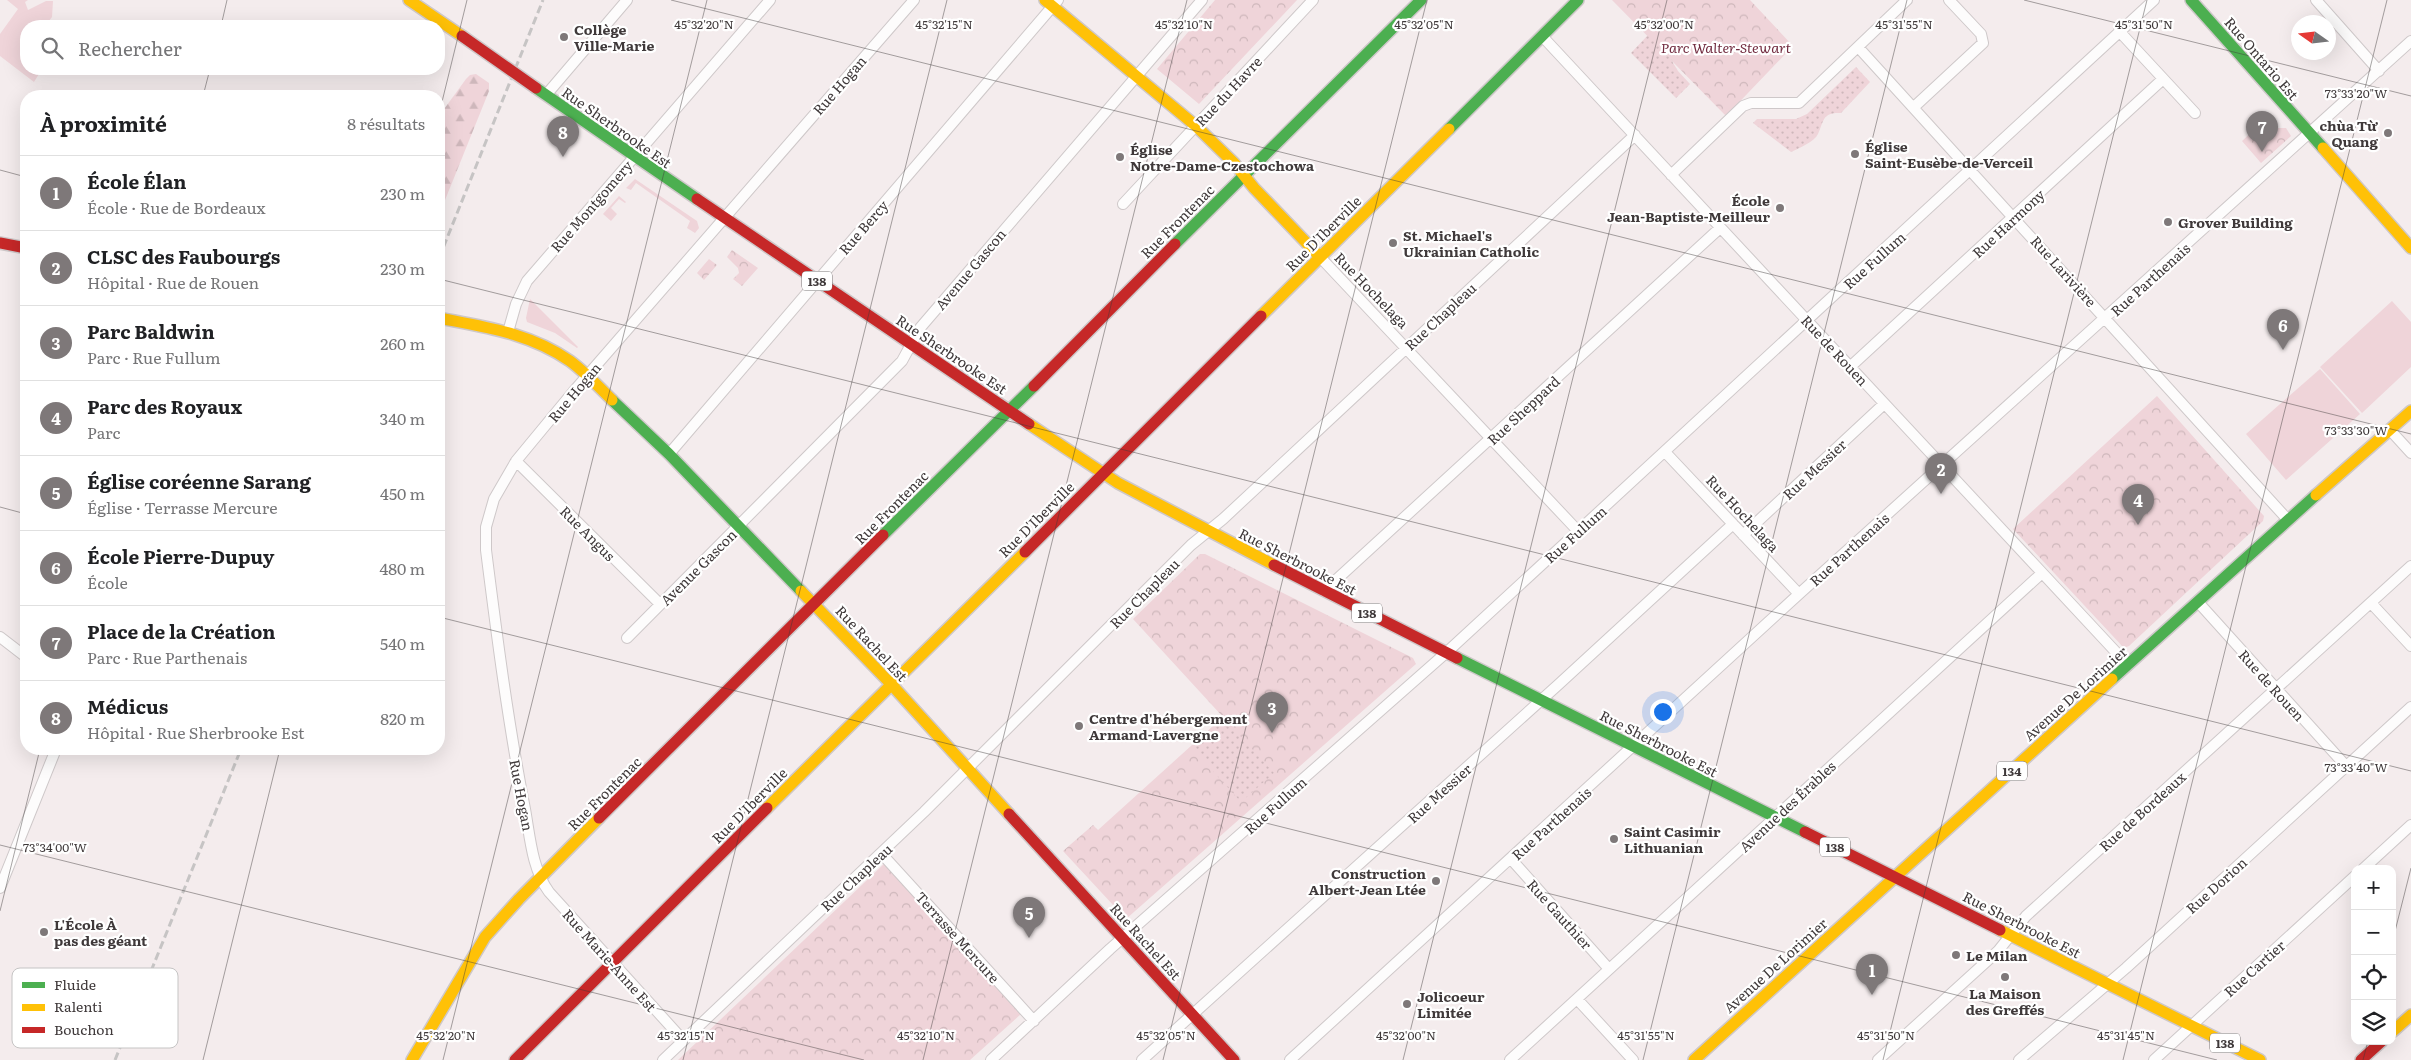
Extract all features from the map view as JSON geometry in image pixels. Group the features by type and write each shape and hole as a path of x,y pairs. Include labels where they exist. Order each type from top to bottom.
{"main road":[{"name":"Rue Sherbrooke Est","path":"409,0 438,20"},
{"name":"Rue Frontenac","path":"412,1060 431,1033 457,982 486,936 540,877 1421,0"},
{"name":"Rue D'Iberville","path":"516,1060 1578,0"},
{"name":"Rue Ontario Est","path":"2190,0 2409,242"},
{"name":"Rue Hochelaga","path":"1052,2 1196,126 1320,257"},
{"name":"Rue Sherbrooke Est","path":"445,24 633,157 1102,474 1324,591 2260,1060"},
{"path":"0,243 20,247"},
{"name":"Rue Rachel Est","path":"445,319 508,332 531,339 550,349 587,376 669,454 891,684 1234,1060"},
{"name":"Avenue De Lorimier","path":"1694,1060 2288,520 2411,411"},
{"path":"2396,1028 2411,1015"},
{"path":"2362,1060 2378,1045"}],"street":[{"path":"546,95 628,0"},
{"name":"Rue Montgomery","path":"508,332 516,304 527,281 770,0"},
{"name":"Rue Hogan","path":"540,877 521,792 504,696 486,550 486,527 494,499 516,461 587,376 914,0"},
{"name":"Avenue Gascon","path":"627,638 902,361 920,328 1202,0"},
{"name":"Rue du Havre","path":"1123,204 1313,0"},
{"path":"1671,175 1747,104 1799,103 1907,0"},
{"path":"1914,107 1983,43 1982,34 1949,0"},
{"name":"Rue Fullum","path":"991,1060 1447,652 2154,0"},
{"path":"2316,0 2379,70"},
{"name":"Rue Bercy","path":"669,454 1052,2"},
{"path":"2119,31 2195,113"},
{"name":"Rue de Rouen","path":"1542,36 2128,665"},
{"name":"Rue Parthenais","path":"1290,1060 1799,594 2106,319 2411,41"},
{"name":"Rue Larivière","path":"1858,47 1971,169 2288,520"},
{"name":"Rue Harmony","path":"1851,366 2163,78"},
{"name":"Rue Chapleau","path":"663,1060 882,853 1191,545 1635,136"},
{"name":"Rue Sheppard","path":"1324,591 1720,228"},
{"name":"Rue Hochelaga","path":"1320,257 1578,531"},
{"name":"Rue Messier","path":"1743,534 1884,404"},
{"path":"2390,430 2411,453"},
{"name":"Rue Hochelaga","path":"1665,452 1799,594"},
{"name":"Rue Angus","path":"516,461 660,604"},
{"name":"Rue Messier","path":"1142,1060 1542,700 1733,524"},
{"name":"Rue de Bordeaux","path":"1878,1060 1998,951 2026,916 2411,566"},
{"name":"Avenue des Érables","path":"1510,1060 2042,573"},
{"name":"Rue de Rouen","path":"2198,602 2346,766"},
{"path":"2371,603 2411,646"},
{"path":"0,637 20,652"},
{"name":"Rue Dorion","path":"2019,1060 2106,984 2411,707"},
{"path":"0,888 54,755"},
{"path":"2367,865 2411,825"},
{"name":"Terrasse Mercure","path":"882,853 1034,1021"},
{"name":"Rue Gauthier","path":"1511,859 1609,970"},
{"name":"Rue Marie-Anne Est","path":"540,877 549,892 683,1040"},
{"name":"Rue Cartier","path":"2154,1060 2190,1025 2351,880"},
{"path":"1577,999 1633,1060"}],"green space":[{"path":"7,0 28,0 25,2 28,10 46,1 53,1 52,17 50,20 20,20 20,71 0,56 0,34 18,9"},
{"path":"1215,0 1297,0 1199,104 1157,69"},
{"name":"Parc Walter-Stewart","path":"1612,0 1750,0 1793,46 1726,116"},
{"path":"1648,35 1670,58 1678,71 1690,84 1676,98 1631,53"},
{"path":"1856,67 1870,82 1841,113 1827,116 1816,137 1806,144 1791,152 1753,123 1757,119 1796,119 1807,114"},
{"path":"476,74 489,83 489,91 445,200 445,108 470,75"},
{"path":"25,75 38,75 34,82"},
{"path":"2256,128 2286,128 2291,136 2261,163 2242,141"},
{"path":"635,179 697,221 699,228 695,233 687,228 690,221 636,183 631,190 626,188"},
{"path":"619,196 626,202 619,199 611,208 617,214 611,221 603,214"},
{"path":"732,250 758,268 742,286 733,279 739,273 738,268 727,257"},
{"path":"709,259 717,265 704,280 697,273"},
{"path":"530,299 577,348 555,333 527,322 526,318"},
{"path":"2392,301 2411,322 2411,367 2362,413 2320,367"},
{"path":"2320,369 2360,414 2286,480 2246,434"},
{"path":"2157,396 2264,516 2263,521 2129,646 2124,648 2013,529"},
{"path":"1200,554 1205,554 1413,658 1416,664 1126,919 1063,851 1093,825 1098,830 1223,717 1133,619"},
{"path":"1223,717 1274,773 1241,802 1191,747"},
{"path":"886,862 960,940 1021,1014 970,1060 678,1060"}],"railway":[{"path":"445,243 543,0"},
{"path":"152,968 239,755"},
{"path":"115,1060 120,1048"}],"traffic: fast":[{"path":"1175,244 1421,0"},
{"path":"1449,129 1578,0"},
{"path":"2191,0 2323,148"},
{"path":"536,88 697,199"},
{"path":"883,535 1034,386"},
{"path":"612,400 669,454 801,591"},
{"path":"2112,679 2316,495"},
{"path":"1457,658 1805,832"}],"traffic: slow":[{"path":"409,0 438,20"},
{"path":"1045,0 1196,126 1234,163 1254,188 1320,257"},
{"path":"445,24 462,36"},
{"path":"1261,316 1449,129"},
{"path":"2323,148 2411,248"},
{"path":"445,319 507,332 555,351 576,365 612,400"},
{"path":"2316,495 2411,411"},
{"path":"1029,424 1118,483 1274,565"},
{"path":"767,808 1025,552"},
{"path":"801,591 891,684 1009,814"},
{"path":"1895,877 2112,679"},
{"path":"412,1060 485,937 519,899 599,818"},
{"path":"1694,1060 1895,877"},
{"path":"2000,930 2260,1060"},
{"path":"2396,1028 2411,1015"}],"traffic: jam":[{"path":"462,36 536,88"},
{"path":"697,199 1029,424"},
{"path":"0,243 20,247"},
{"path":"1034,386 1175,244"},
{"path":"1025,552 1261,316"},
{"path":"599,818 883,535"},
{"path":"1274,565 1457,658"},
{"path":"515,1060 767,808"},
{"path":"1009,814 1234,1060"},
{"path":"1805,832 2000,930"},
{"path":"2361,1060 2378,1045"}],"place":[{"name":"Collège Ville-Marie","path":"564,37"},
{"name":"chùa Từ Quang","path":"2388,133"},
{"name":"Place de la Création","path":"2262,152"},
{"name":"Église Saint-Eusèbe-de-Verceil","path":"1855,154"},
{"name":"Médicus","path":"563,157"},
{"name":"Église Notre-Dame-Czestochowa","path":"1120,157"},
{"name":"École Jean-Baptiste-Meilleur","path":"1780,208"},
{"name":"Grover Building","path":"2168,222"},
{"name":"St. Michael's Ukrainian Catholic","path":"1393,243"},
{"name":"École Pierre-Dupuy","path":"2283,350"},
{"name":"CLSC des Faubourgs","path":"1941,494"},
{"name":"Parc des Royaux","path":"2138,525"},
{"name":"Centre d'hébergement Armand-Lavergne","path":"1079,726"},
{"name":"Parc Baldwin","path":"1272,733"},
{"name":"Saint Casimir Lithuanian","path":"1614,839"},
{"name":"Construction Albert-Jean Ltée","path":"1436,881"},
{"name":"L'École À pas des géant","path":"44,932"},
{"name":"Église coréenne Sarang","path":"1029,938"},
{"name":"Le Milan","path":"1956,955"},
{"name":"La Maison des Greffés","path":"2005,977"},
{"name":"École Élan","path":"1872,995"},
{"name":"Jolicoeur Limitée","path":"1407,1004"}]}
